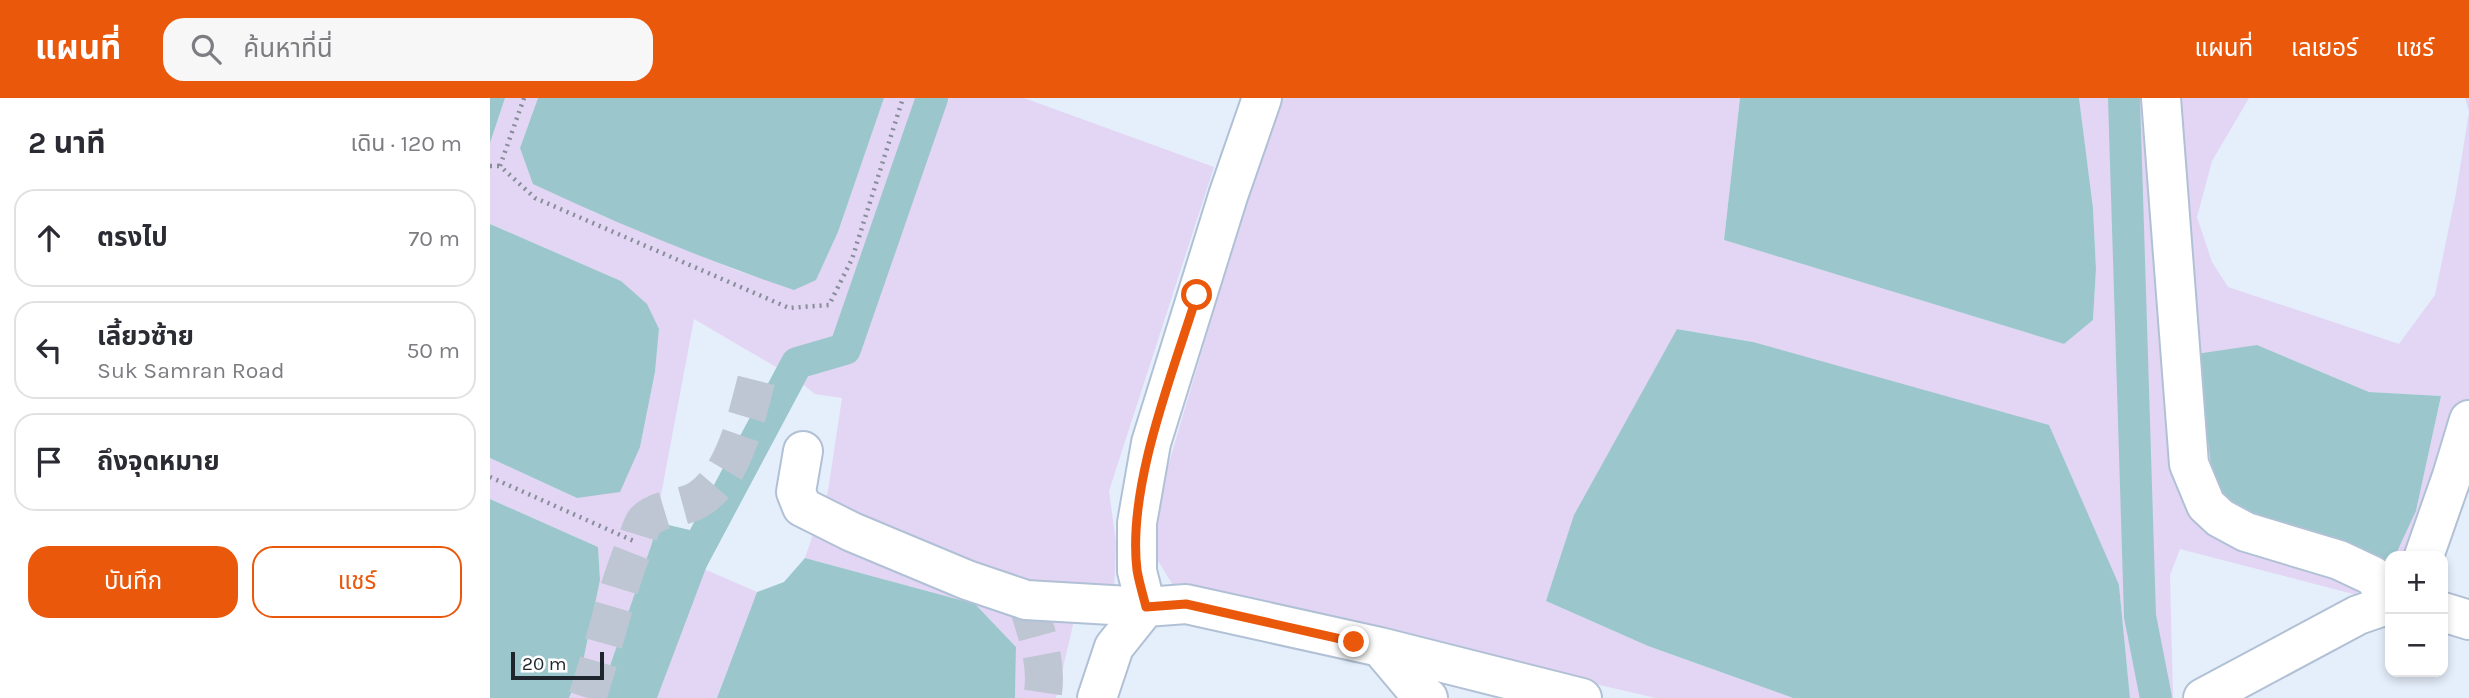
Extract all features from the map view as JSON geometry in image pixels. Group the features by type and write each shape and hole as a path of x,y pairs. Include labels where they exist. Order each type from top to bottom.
{"street":[{"path":"1146,607 1137,571 1137,523 1151,443 1228,196 1262,98"},
{"path":"2161,98 2189,464 2206,505 2220,518 2246,532 2339,560 2374,576 2385,592"},
{"path":"2426,551 2469,420"},
{"path":"803,451 796,492 802,507 852,532 967,580 1026,600 1146,607 1186,604 1380,647 1582,698"},
{"path":"2203,698 2358,615 2385,605"},
{"path":"1097,698 1114,647 1146,607"},
{"path":"2448,614 2469,620"},
{"path":"1380,647 1412,685 1428,698"}],"path":[{"path":"500,166 524,98"},
{"path":"490,166 500,166 535,198 789,308 829,306 852,259 902,98"},
{"path":"490,477 636,542"}],"shaded area":[{"path":"490,98 505,98 490,143"},
{"path":"505,98 538,98 520,148 592,211 738,271 794,289 816,279 838,232 884,98 923,98 833,343 855,350 945,98 1024,98 1214,167 1109,491 1116,542 1113,621 1075,616 1056,698 1015,698 1016,647 975,604 805,558 828,491 842,398 815,394 795,378 694,319 652,543 599,698 569,698 581,671 600,580 598,547 490,499 490,458 577,498 640,447 655,372 659,329 621,281 490,224 490,143"},
{"path":"538,98 884,98 838,232 816,280 794,290 662,241 533,184 520,148"},
{"path":"1280,98 1740,98 1724,240 2064,344 2093,320 2096,269 2093,208 2079,98 2249,98 2212,161 2197,217 2212,262 2228,287 2399,344 2435,295 2469,112 2469,472 2442,551 2397,551 2416,511 2441,396 2369,392 2257,345 2367,556 2357,595 2180,549 2170,575 2173,698 2130,698 2119,585 1753,342 1678,329 1546,601 1648,646 1793,698 1656,698 1174,587 1157,559 1158,500 1265,137"},
{"path":"1740,98 2079,98 2093,208 2096,269 2093,320 2064,344 1724,240"},
{"path":"490,224 621,281 647,304 659,329 655,372 640,447 620,492 577,498 490,458"},
{"path":"1677,329 1753,342 2049,425 2119,585 2130,698 1793,698 1648,646 1546,601 1574,515"},
{"path":"2257,345 2369,392 2441,396 2416,511 2397,551 2385,551 2385,559 2367,556 2233,515 2214,486 2196,354"},
{"path":"490,499 598,547 600,580 581,671 569,698 490,698"},
{"path":"656,522 694,531 712,552 657,698 599,698 652,543"},
{"path":"805,558 975,604 1016,647 1015,698 717,698 757,592 784,582"},
{"path":"704,569 757,592 717,698 657,698"}],"waterway":[{"path":"683,577 797,363 845,349 932,98"},
{"path":"2124,98 2140,616 2156,698"}],"tunnel":[{"path":"587,698 622,579 642,525 650,516 699,499 723,474 740,438 760,366"},
{"path":"1026,600 1043,661 1042,698"}],"route":[{"path":"1197,295 1151,443 1137,523 1137,571 1146,607 1186,604 1354,642"}]}
